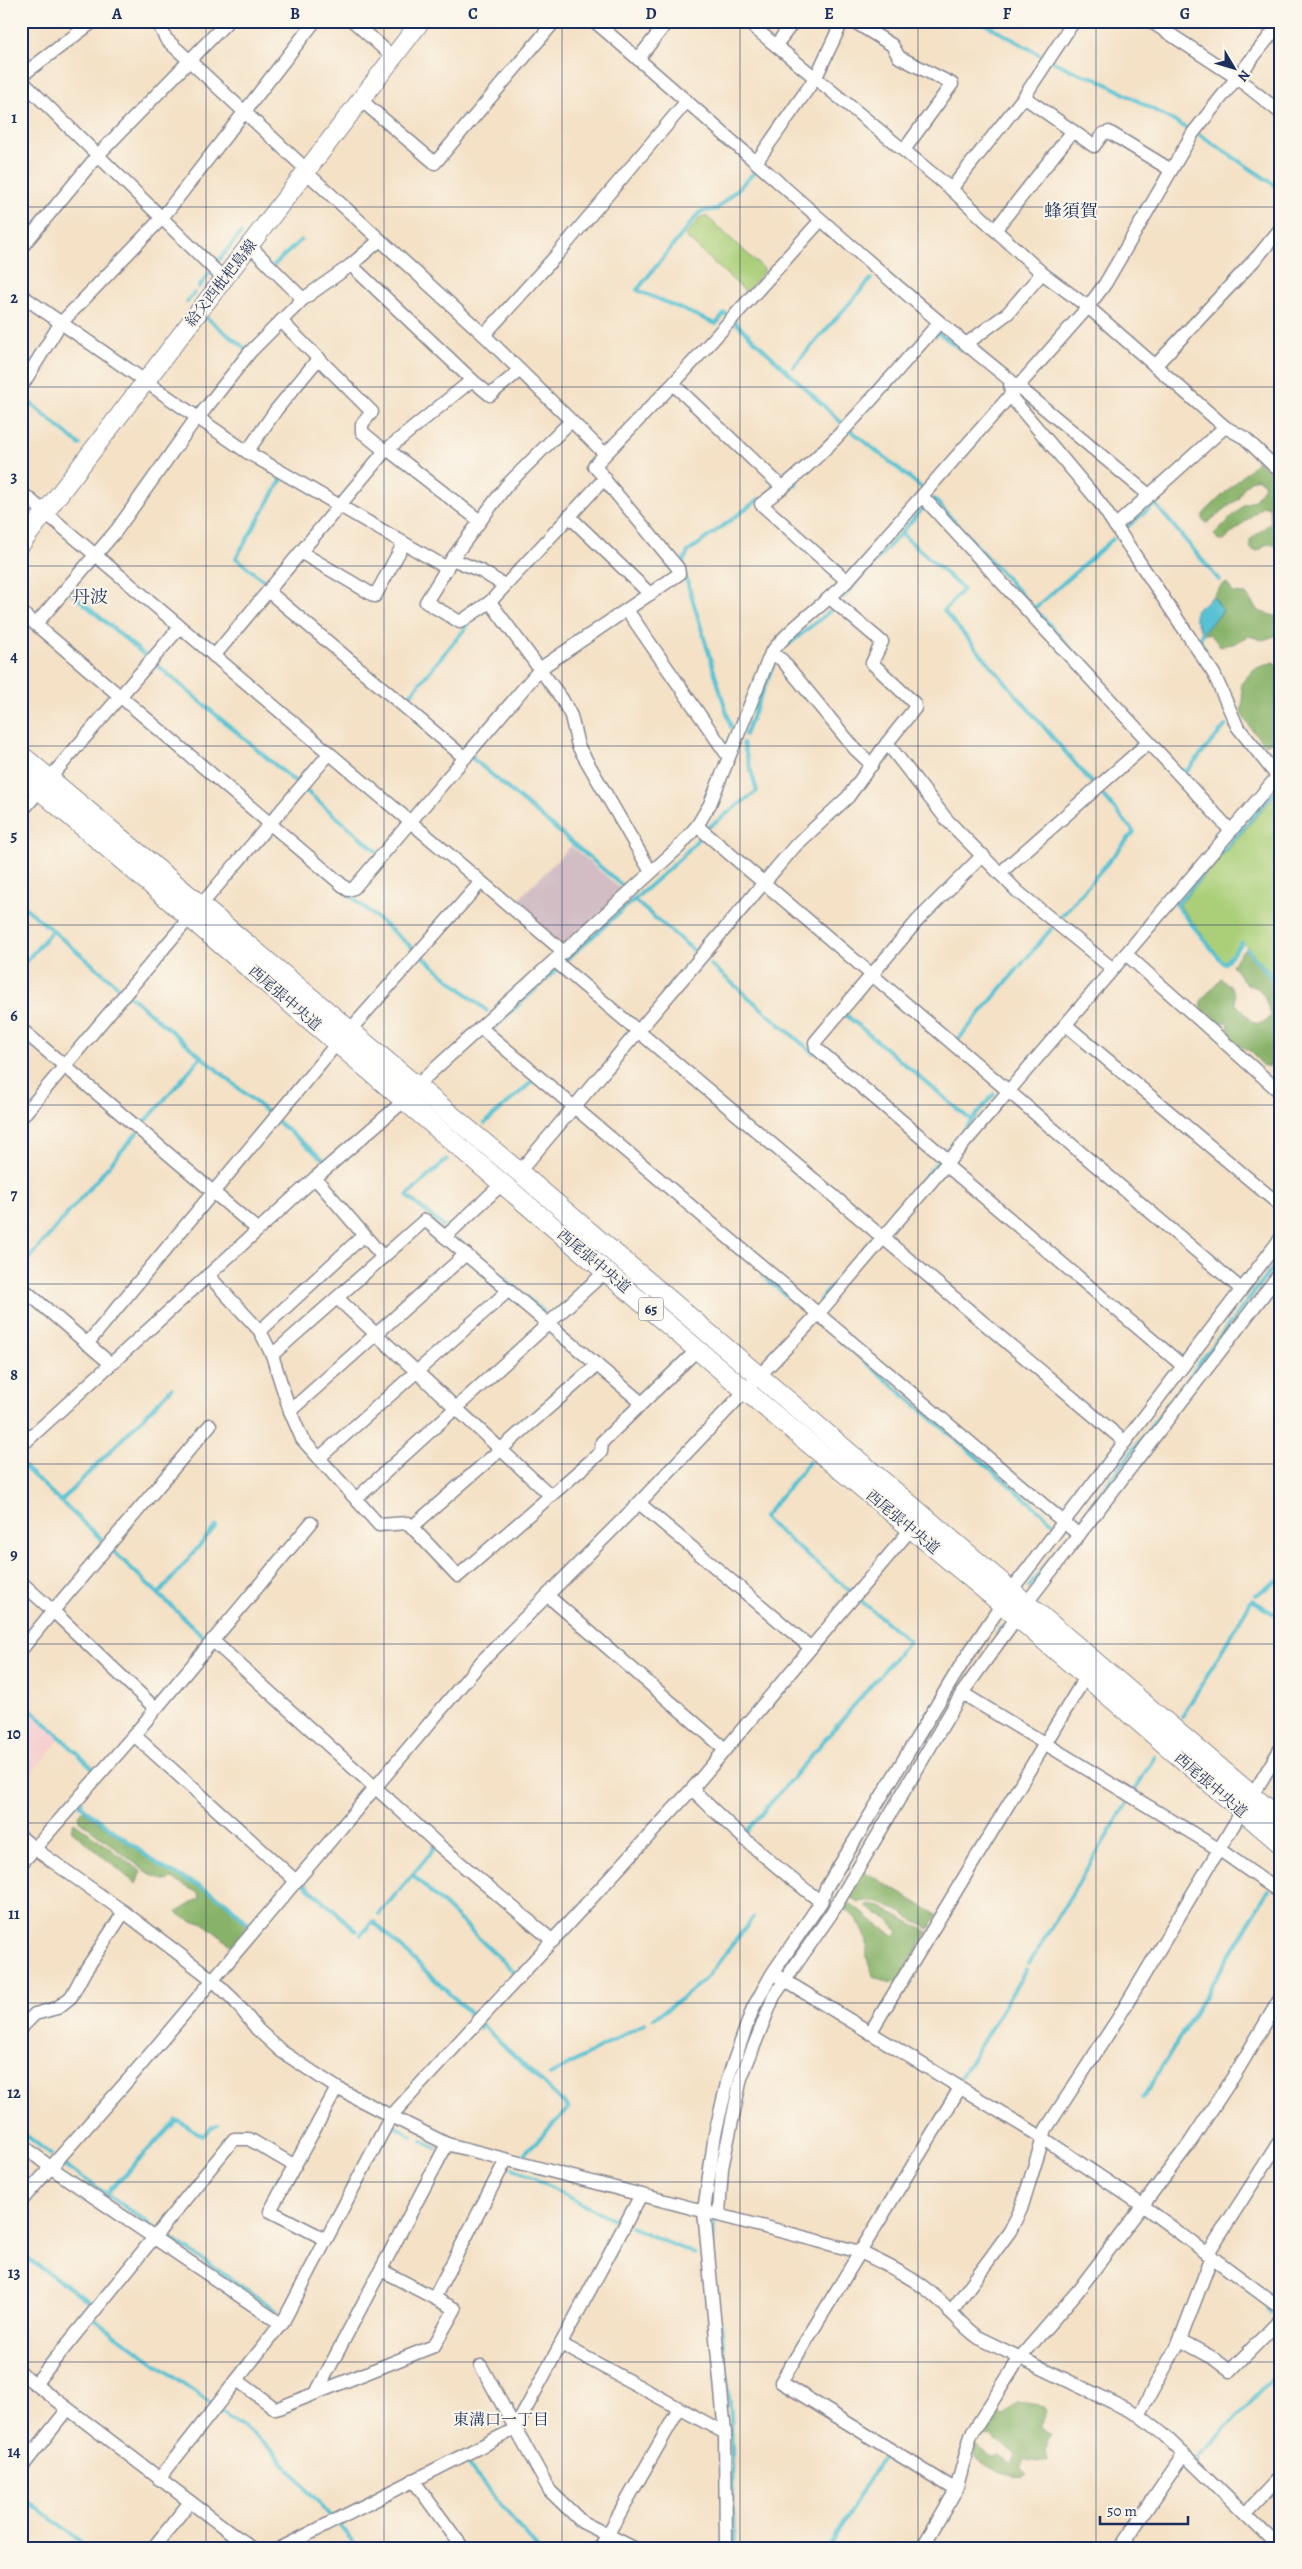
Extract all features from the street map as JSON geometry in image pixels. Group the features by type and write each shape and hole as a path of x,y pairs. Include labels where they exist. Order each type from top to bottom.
{"main road":[{"name":"給父西枇杷島線","path":"21,544 362,101 421,21"},
{"name":"西尾張中央道","path":"21,755 45,784 410,1093 503,1183 746,1391 911,1529 1014,1605 1086,1676 1247,1803 1281,1820"},
{"name":"西尾張中央道","path":"21,774 45,784"},
{"name":"西尾張中央道","path":"410,1093 519,1172 760,1377 1014,1605 1247,1803 1281,1844"}],"street":[{"path":"94,21 21,78 224,279"},
{"path":"157,21 166,39 484,335 606,454"},
{"path":"21,248 98,155 228,21"},
{"path":"21,388 60,324 162,218 315,21"},
{"path":"353,21 394,58"},
{"path":"362,101 435,163 555,21"},
{"path":"594,21 757,161 820,221 966,344 1014,388 1149,495"},
{"path":"638,59 668,21"},
{"path":"746,21 951,189 1042,273 1088,307 1225,426 1245,438 1279,469"},
{"path":"776,45 794,21"},
{"path":"757,161 816,78 841,24 839,21"},
{"path":"853,21 892,45 898,57 952,84 904,150"},
{"path":"951,189 1024,97 1074,21"},
{"path":"1150,21 1237,78 1281,113"},
{"path":"21,1446 678,848 698,826 710,804 771,653 782,638 830,599 847,581 1014,388 1088,307 1105,284 1194,133 1281,22"},
{"path":"1024,97 1094,146 1103,134 1109,132 1171,170"},
{"path":"484,335 555,257 687,101"},
{"path":"995,230 1073,131"},
{"path":"21,612 122,695 348,890 354,888 541,668 679,574 678,568 594,466 672,384 820,221"},
{"path":"1155,366 1259,255 1281,228"},
{"path":"36,624 116,531 197,417 250,352 302,299 351,265 380,240"},
{"path":"250,246 302,299"},
{"path":"351,265 490,395 519,371"},
{"path":"966,344 1008,313 1042,273"},
{"path":"21,295 60,324 146,381 247,452 404,544 449,563 481,571 504,586"},
{"path":"281,321 372,412 362,424 362,432 480,521"},
{"path":"847,581 761,504 784,488 846,426 939,323"},
{"path":"247,452 276,410 319,358"},
{"path":"214,656 302,553 386,450 472,380"},
{"path":"672,384 784,488"},
{"path":"21,2201 129,2080 482,1661 639,1503 819,1313 1231,831 1279,779 1237,726 1214,674 1100,503 1014,388"},
{"path":"572,421 506,486 449,563 426,602 460,622 490,602 604,479"},
{"path":"1115,526 1225,426"},
{"path":"21,492 481,882 638,1031 1125,1442"},
{"path":"922,496 1231,831"},
{"path":"569,516 650,594"},
{"path":"302,553 375,596 404,544"},
{"path":"269,592 465,758"},
{"path":"519,1172 795,846 848,797 872,766 886,743 916,708 914,703 872,663 882,642 830,599"},
{"path":"490,602 541,668 562,699 571,716 582,753 651,872"},
{"path":"627,610 728,756"},
{"path":"21,812 180,627"},
{"path":"771,653 782,660 855,749 872,766"},
{"path":"886,743 947,820 1018,892 1113,969"},
{"path":"1000,874 1148,743"},
{"path":"21,1118 330,754"},
{"path":"698,826 1241,1290"},
{"path":"983,855 918,920 871,974 815,1042 816,1048 1183,1366"},
{"path":"87,1344 344,1036 481,882"},
{"path":"1126,954 1281,1093"},
{"path":"1066,1025 1281,1206"},
{"path":"481,1028 1079,1535"},
{"path":"21,1029 258,1230"},
{"path":"316,1178 382,1258"},
{"path":"445,1237 503,1183"},
{"path":"272,1355 425,1220 642,1403"},
{"path":"260,1331 364,1236"},
{"path":"719,2214 722,2168 741,2078 774,1996 831,1914 1064,1522 1281,1238"},
{"path":"290,1411 466,1254"},
{"path":"356,1499 606,1271"},
{"path":"726,2548 725,2433 704,2210 715,2134 729,2075 753,2008 772,1974 821,1902 826,1888 961,1665 1079,1535 1281,1272"},
{"path":"208,1275 260,1331 272,1355 290,1411 302,1439 379,1525 408,1523 458,1576 600,1452 602,1442 698,1349"},
{"path":"21,1287 111,1364"},
{"path":"319,1458 509,1290"},
{"path":"337,1298 550,1496"},
{"path":"412,1528 598,1365"},
{"path":"21,1650 210,1425"},
{"path":"639,1503 811,1648"},
{"path":"21,1864 134,1735 311,1523"},
{"path":"159,2479 281,2324 391,2116 692,1789 911,1529"},
{"path":"21,1582 156,1708"},
{"path":"548,1596 725,1749"},
{"path":"212,1640 375,1788 553,1941"},
{"path":"870,2033 1086,1676"},
{"path":"962,1694 1220,1850 1281,1893"},
{"path":"134,1735 296,1882"},
{"path":"950,2313 1010,2231 1021,2209 1046,2129 1117,2020 1281,1748"},
{"path":"692,1789 736,1833 778,1870 821,1902"},
{"path":"21,1836 34,1849 124,1912 213,1980 234,2000 256,2029 281,2051 337,2088 447,2144 860,2252 922,2286 939,2299 962,2327 979,2338 1019,2359 1139,2415 1184,2454 1280,2548"},
{"path":"21,2028 35,2014 56,2008 71,1997 85,1971 124,1912"},
{"path":"772,1974 1043,2138 1278,2300 1272,2308 1281,2319 1230,2371 1213,2358 1180,2340"},
{"path":"922,2548 956,2490 971,2435 1019,2359 1077,2292 1188,2144 1237,2071 1281,1997"},
{"path":"325,2240 270,2211 337,2088"},
{"path":"956,2490 781,2382 960,2088"},
{"path":"35,2384 234,2139 249,2139 294,2166"},
{"path":"1139,2415 1180,2340 1210,2254 1281,2139"},
{"path":"21,2144 50,2167 281,2324"},
{"path":"316,2394 447,2144"},
{"path":"434,2298 506,2160"},
{"path":"281,2548 515,2429 641,2195"},
{"path":"237,2380 276,2409 434,2346 455,2309 380,2270"},
{"path":"561,2344 725,2433"},
{"path":"481,2366 550,2492 582,2522 634,2548"},
{"path":"21,2373 251,2548"},
{"path":"21,2468 68,2409"},
{"path":"600,2548 679,2409"},
{"path":"1120,2548 1184,2454"},
{"path":"1245,2514 1281,2476"},
{"path":"414,2480 464,2548"},
{"path":"153,2548 190,2502"}],"shaded area":[{"path":"571,846 623,891 562,947 513,905"},
{"path":"21,1702 60,1739 21,1786"}],"green space":[{"path":"706,216 765,270 746,292 685,236 701,217"},
{"path":"1258,461 1281,480 1281,546 1267,544 1260,550 1255,551 1250,548 1250,540 1271,522 1270,508 1264,505 1223,541 1218,540 1214,534 1244,505 1256,499 1265,484 1257,478 1244,487 1238,499 1207,523 1203,520 1203,514"},
{"path":"1227,583 1233,593 1246,594 1258,611 1281,618 1281,634 1263,640 1249,636 1233,644 1220,646 1210,634 1202,633 1222,613 1213,596 1222,585"},
{"path":"1274,662 1281,669 1281,744 1278,741 1264,744 1241,713 1243,701 1241,684 1254,669"},
{"path":"1280,789 1281,985 1242,941 1224,962 1179,905"},
{"path":"1243,950 1246,950 1281,992 1281,1046 1276,1050 1269,1067 1262,1065 1252,1052 1236,1044 1230,1037 1227,1022 1217,1023 1206,1014 1201,1005 1201,1001 1221,978 1232,989 1235,995 1235,1003 1253,1022 1258,1024 1267,1021 1271,1015 1265,998 1259,989 1245,983 1232,965"},
{"path":"83,1810 163,1869 200,1887 225,1903 252,1929 236,1949 202,1922 188,1920 177,1912 200,1898 198,1893 172,1879 165,1881 145,1871 79,1820 78,1815"},
{"path":"74,1822 142,1872 136,1884 71,1830"},
{"path":"862,1870 937,1915 929,1929 887,1906 878,1903 859,1902 847,1895"},
{"path":"845,1900 895,1936 899,1932 888,1920 866,1907 869,1905 881,1907 928,1932 897,1983 888,1982 873,1976 867,1958 865,1936 858,1922 842,1907"},
{"path":"1018,2402 1044,2407 1046,2410 1041,2427 1052,2434 1045,2450 1047,2462 1024,2459 1020,2468 1026,2472 1024,2476 1011,2476 998,2472 975,2458 973,2449 975,2445 992,2458 999,2457 1011,2464 1015,2455 992,2435 988,2436 982,2432 982,2427 991,2413 1004,2416"}],"water":[{"path":"1213,596 1223,611 1202,633 1195,620 1195,611"}],"waterway":[{"path":"980,21 1044,57"},
{"path":"1054,62 1080,74 1096,78 1190,130"},
{"path":"1200,135 1281,189"},
{"path":"727,315 725,313 716,324 637,290 700,212 717,209 756,171"},
{"path":"214,264 241,233"},
{"path":"274,265 301,240"},
{"path":"199,287 211,271"},
{"path":"793,367 871,279"},
{"path":"187,302 194,293"},
{"path":"207,318 246,349 245,351"},
{"path":"734,321 842,423"},
{"path":"935,336 938,332 961,350"},
{"path":"21,395 80,445"},
{"path":"848,428 922,488"},
{"path":"268,584 236,558 282,479 279,478"},
{"path":"774,502 797,483"},
{"path":"684,570 683,562 688,552 759,499"},
{"path":"934,499 1108,689"},
{"path":"1127,527 1155,504 1219,580"},
{"path":"844,597 924,507"},
{"path":"901,533 963,589 944,611 1092,783"},
{"path":"1035,608 1113,539"},
{"path":"684,571 731,727"},
{"path":"69,591 148,658"},
{"path":"788,645 830,611"},
{"path":"405,701 469,624"},
{"path":"1202,633 1200,641 1206,651"},
{"path":"745,735 774,663"},
{"path":"156,664 299,785"},
{"path":"1182,770 1185,773 1226,725"},
{"path":"709,827 757,791 743,743"},
{"path":"473,755 471,757 623,886"},
{"path":"1242,943 1224,964 1176,905 1278,788"},
{"path":"305,790 379,853"},
{"path":"1061,917 1134,832 1101,793"},
{"path":"566,960 682,857 698,839"},
{"path":"348,894 415,950"},
{"path":"634,900 698,954"},
{"path":"21,904 124,991"},
{"path":"957,1041 1051,929"},
{"path":"21,967 53,930"},
{"path":"1247,949 1281,989"},
{"path":"422,956 487,1011"},
{"path":"710,964 813,1053"},
{"path":"494,1028 557,969"},
{"path":"130,996 268,1113"},
{"path":"844,1015 972,1121"},
{"path":"141,1127 201,1057"},
{"path":"485,1123 534,1080"},
{"path":"945,1152 994,1094"},
{"path":"278,1122 323,1159"},
{"path":"21,1268 137,1133"},
{"path":"882,1226 939,1160 937,1158"},
{"path":"443,1226 407,1196 447,1159"},
{"path":"457,1239 543,1311"},
{"path":"820,1300 871,1240"},
{"path":"1079,1521 1281,1257"},
{"path":"762,1275 808,1314"},
{"path":"822,1325 1054,1523"},
{"path":"61,1501 172,1388"},
{"path":"809,1462 763,1518 850,1591"},
{"path":"21,1464 104,1542"},
{"path":"159,1594 216,1526"},
{"path":"1029,1587 1065,1540"},
{"path":"112,1550 206,1639"},
{"path":"1255,1595 1281,1579"},
{"path":"747,1831 909,1641 859,1599"},
{"path":"1182,1717 1252,1600 1281,1618"},
{"path":"997,1634 1002,1627"},
{"path":"21,1700 97,1772"},
{"path":"1133,1793 1155,1756"},
{"path":"1029,1964 1129,1800"},
{"path":"82,1802 80,1805 163,1868 200,1886 226,1902 252,1927"},
{"path":"379,1914 435,1848 433,1847"},
{"path":"1274,1883 1281,1872"},
{"path":"413,1875 515,1975"},
{"path":"302,1882 357,1931"},
{"path":"1143,2098 1269,1890"},
{"path":"782,1974 830,1904"},
{"path":"654,2018 685,1996 707,1977 753,1918"},
{"path":"361,1935 373,1921 474,2017"},
{"path":"958,2082 1026,1970"},
{"path":"743,2056 768,1996"},
{"path":"550,2075 645,2023"},
{"path":"479,2029 482,2025 569,2108 524,2154"},
{"path":"718,2156 728,2111"},
{"path":"106,2194 177,2120 203,2136 210,2128 218,2125"},
{"path":"389,2128 394,2126 412,2136"},
{"path":"21,2131 51,2155"},
{"path":"422,2141 436,2148"},
{"path":"60,2162 153,2226"},
{"path":"513,2168 620,2222"},
{"path":"713,2247 714,2219"},
{"path":"631,2227 695,2254"},
{"path":"162,2232 276,2310"},
{"path":"21,2254 92,2303"},
{"path":"1277,2297 1281,2291"},
{"path":"1267,2309 1270,2314"},
{"path":"94,2319 212,2404"},
{"path":"721,2323 731,2414 734,2548"},
{"path":"1198,2461 1197,2459 1281,2369"},
{"path":"219,2410 270,2447 332,2518"},
{"path":"828,2548 886,2451"},
{"path":"465,2462 537,2548"},
{"path":"21,2495 88,2548"},
{"path":"338,2524 358,2548"}],"district":[{"name":"蜂須賀","path":"1071,211"},
{"name":"丹波","path":"90,597"},
{"name":"東溝口一丁目","path":"501,2420"}]}
